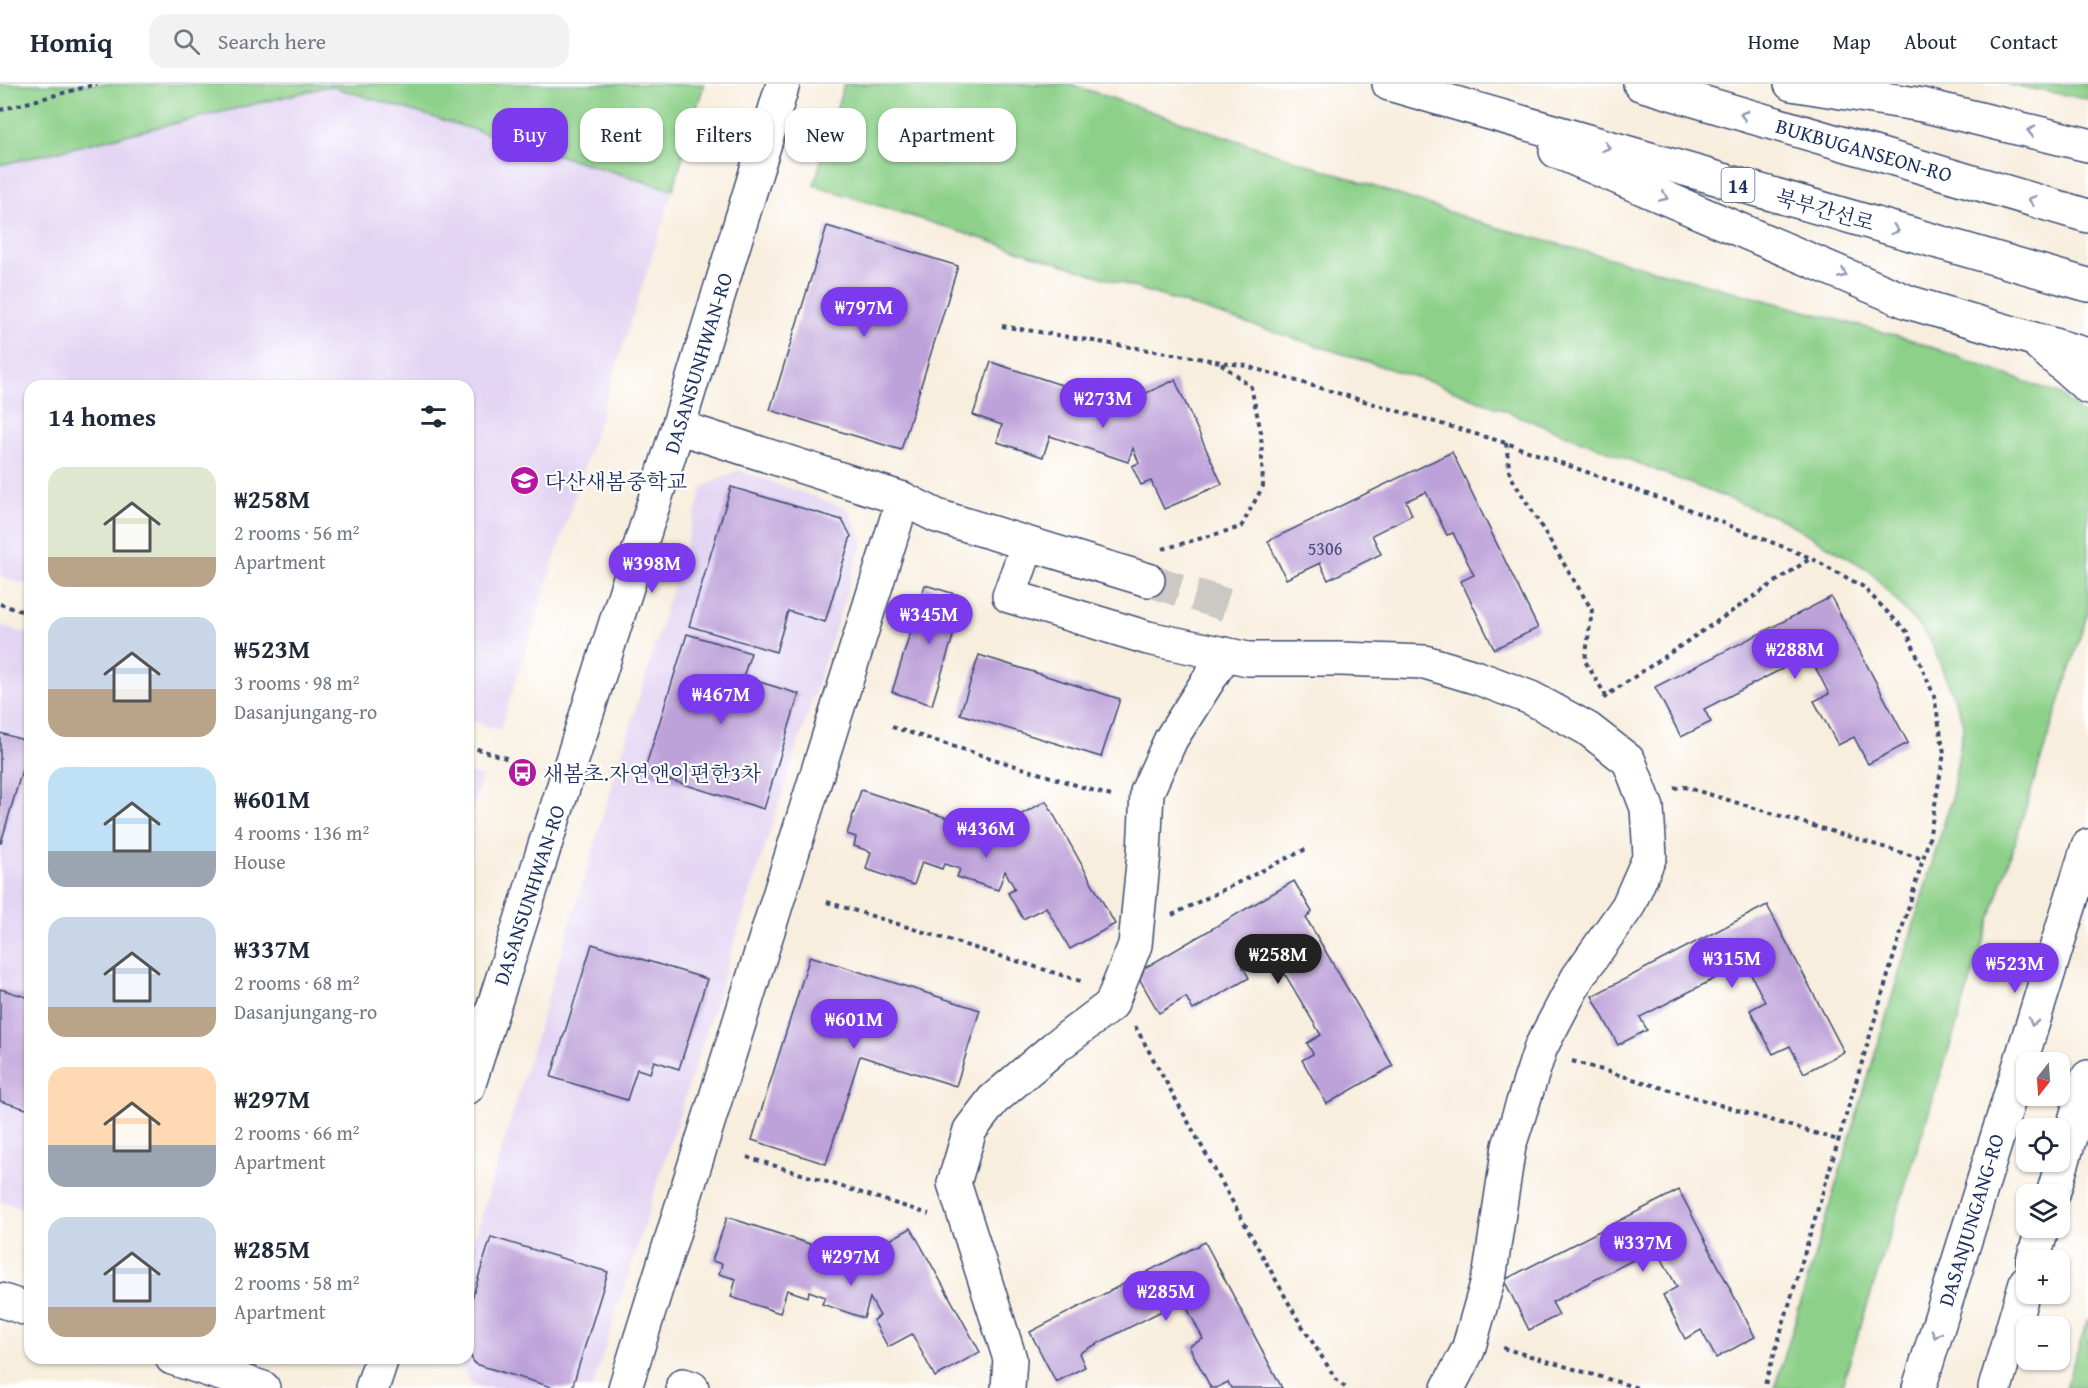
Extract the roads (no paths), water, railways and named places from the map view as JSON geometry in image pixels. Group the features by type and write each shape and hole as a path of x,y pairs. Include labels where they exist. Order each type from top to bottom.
{"main road":[{"name":"DASANSUNHWAN-RO","path":"474,1068 678,427 783,84"},
{"name":"BUKBUGANSEON-RO","path":"1640,84 2088,216"},
{"path":"1791,84 1922,105 2088,145"},
{"path":"1403,88 1908,302 2088,355"},
{"name":"북부간선로","path":"1403,88 2088,285"},
{"path":"2032,338 2088,387"},
{"path":"678,427 903,499 937,516 1028,544 1152,566"},
{"path":"626,1388 903,499"},
{"path":"1028,544 1009,596 1148,638 1248,659 1425,662 1478,678 1531,698 1588,729 1629,762 1647,808 1650,856 1628,906 1578,977 1539,1052 1509,1146 1490,1273 1468,1350 1448,1388"},
{"path":"1008,1388 1010,1359 954,1183 970,1130 993,1100 1054,1048 1111,1005 1135,945 1144,854 1147,792 1171,739 1225,654"},
{"name":"DASANJUNGANG-RO","path":"1919,1388 2088,846"},
{"path":"2056,1184 2088,1077"},
{"path":"0,1300 24,1308"},
{"path":"1995,1388 2019,1304"},
{"path":"190,1364 263,1388"},
{"path":"372,1388 380,1364"}],"tunnel":[{"path":"1148,580 1239,609"}],"place":[{"name":"다산새봄중학교","path":"524,481"},
{"name":"새봄초.자연앤이편한3차","path":"522,773"}]}
